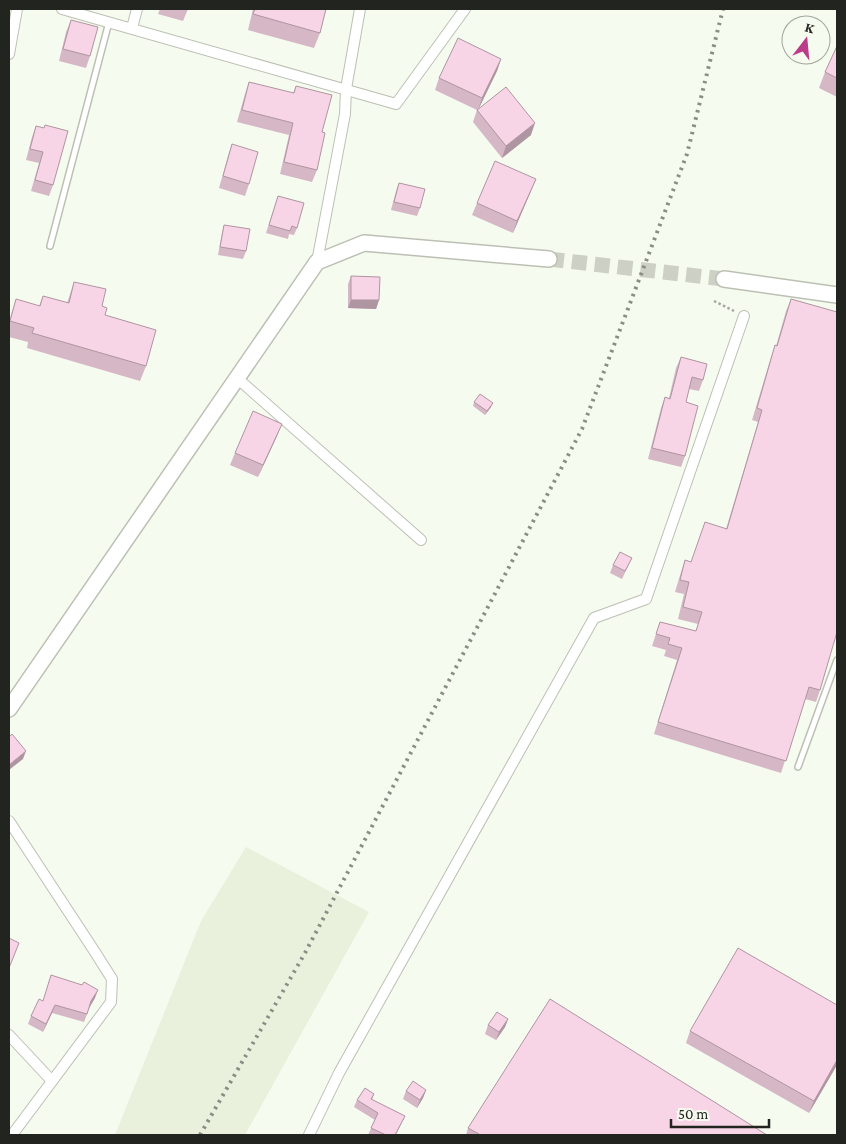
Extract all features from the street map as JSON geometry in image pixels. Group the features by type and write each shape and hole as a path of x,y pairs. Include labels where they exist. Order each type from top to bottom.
{"street":[{"path":"9,54 17,9"},
{"path":"62,9 396,104 465,9"},
{"path":"132,28 137,9"},
{"path":"9,709 317,262 345,114 346,89 360,9"},
{"path":"317,262 364,243 549,259"},
{"path":"724,278 837,295"},
{"path":"309,1135 339,1073 594,618 646,599 744,316"},
{"path":"237,378 421,540"},
{"path":"9,822 112,979 111,1002 12,1135"},
{"path":"9,1035 52,1081"}],"lane":[{"path":"50,246 110,22"},
{"path":"798,767 837,660"}],"path":[{"path":"714,301 744,316"}],"shaded area":[{"path":"246,847 369,912 245,1135 115,1135 201,921"}],"building":[{"path":"255,9 326,9 320,33 253,14"},
{"path":"71,20 98,27 90,56 63,49"},
{"path":"458,38 501,59 482,98 439,78"},
{"path":"837,46 837,78 825,72 828,65 831,65 831,59"},
{"path":"249,82 294,93 296,86 332,95 322,132 325,133 317,170 284,162 293,123 242,110"},
{"path":"506,87 535,123 506,146 477,110"},
{"path":"45,125 68,131 53,185 35,180 43,152 30,149 36,126 44,128"},
{"path":"232,144 258,152 249,184 223,176"},
{"path":"495,161 536,179 517,221 477,203"},
{"path":"399,183 425,189 420,208 394,202"},
{"path":"278,196 304,203 297,228 292,226 290,231 269,225"},
{"path":"224,225 250,229 246,251 220,247"},
{"path":"351,276 380,277 379,300 351,300"},
{"path":"74,282 106,289 102,306 107,308 105,315 156,330 146,366 32,333 34,328 10,321 16,299 40,306 43,296 69,303"},
{"path":"791,299 837,312 837,632 820,690 809,687 786,761 658,722 682,648 668,644 670,638 656,634 660,622 696,631 702,612 683,607 689,582 680,580 685,560 691,562 705,522 727,529 762,410 757,408 775,345 777,346"},
{"path":"681,357 707,364 703,380 692,377 686,402 698,406 685,456 652,448 665,397 670,399"},
{"path":"480,394 493,403 487,411 474,402"},
{"path":"253,411 282,424 263,465 235,453"},
{"path":"620,552 632,558 625,571 613,565"},
{"path":"12,734 26,751 9,765 9,737"},
{"path":"9,938 19,943 9,968"},
{"path":"738,948 837,1005 837,1060 814,1101 690,1031"},
{"path":"51,975 82,985 84,982 98,990 91,1001 87,1014 55,1005 46,1024 31,1016 39,999 43,1001"},
{"path":"550,999 767,1135 479,1135 468,1128"},
{"path":"497,1012 508,1019 499,1032 488,1025"},
{"path":"413,1081 426,1090 420,1100 406,1091"},
{"path":"365,1088 374,1094 371,1099 405,1116 395,1135 386,1135 371,1128 378,1113 357,1100"}],"tunnel":[{"path":"549,259 724,279"}],"railway":[{"path":"200,1135 305,953 582,429 687,154 723,9"}]}
